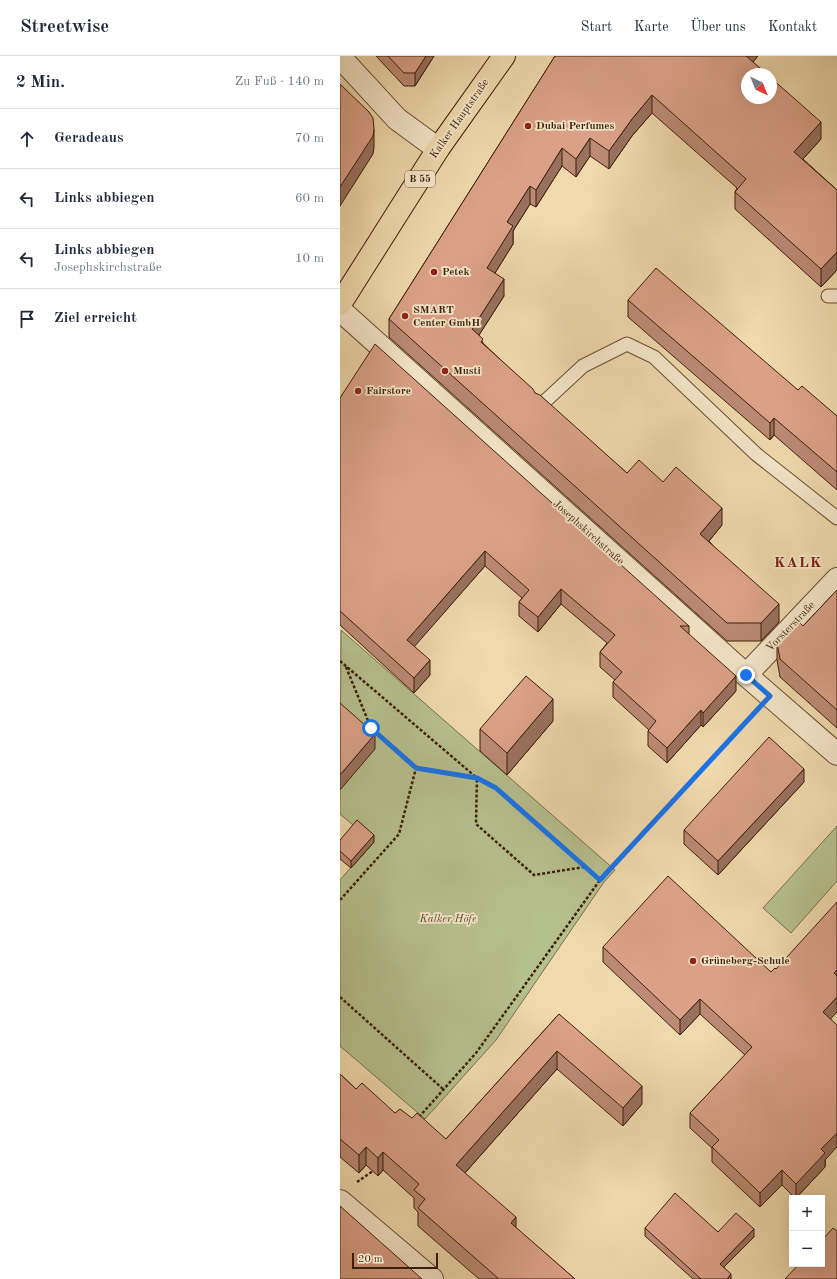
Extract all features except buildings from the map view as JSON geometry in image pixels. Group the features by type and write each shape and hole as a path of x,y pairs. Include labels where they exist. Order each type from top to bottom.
{"main road":[{"name":"Kalker Hauptstraße","path":"340,304 438,149 504,56"}],"street":[{"path":"340,57 397,119 438,149"},
{"name":"Josephskirchstraße","path":"340,310 746,675 837,754"},
{"name":"Vorsterstraße","path":"746,675 837,579"},
{"path":"340,1201 432,1279"}],"lane":[{"path":"541,405 583,366 627,344 654,357 756,454 837,518"}],"path":[{"path":"340,661 477,778 496,788 600,880"},
{"path":"345,666 371,728 416,768 477,778"},
{"path":"415,1121 442,1089 476,1053 600,880 770,696"},
{"path":"340,900 399,834 416,768"},
{"path":"477,778 476,824 534,875 584,867"},
{"path":"340,997 442,1089"}],"green space":[{"name":"Kalker Höfe","path":"341,630 615,870 604,882 496,1040 425,1119 340,1046 340,880 373,842 340,814"},
{"path":"837,826 837,881 791,933 763,908"}],"place":[{"name":"Dubai Perfumes","path":"528,126"},
{"name":"Petek","path":"434,272"},
{"name":"SMART Center GmbH","path":"405,316"},
{"name":"Musti","path":"445,371"},
{"name":"Fairstore","path":"358,391"},
{"name":"Grüneberg-Schule","path":"693,961"}],"district":[{"name":"KALK","path":"798,563"}],"route":[{"path":"371,728 416,768 477,778 496,788 600,880 770,696 746,675"}]}
